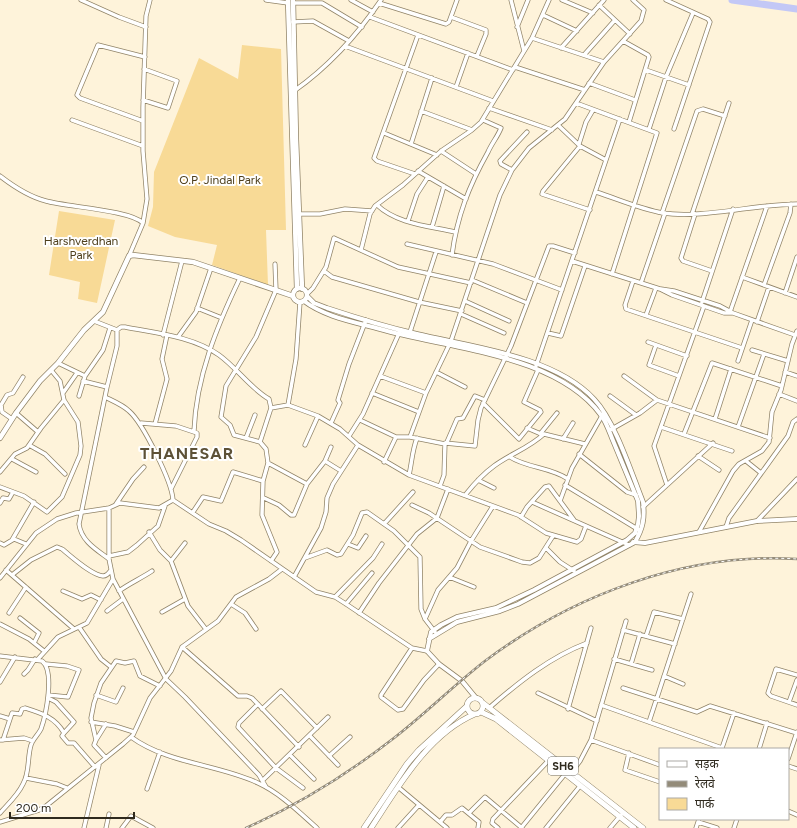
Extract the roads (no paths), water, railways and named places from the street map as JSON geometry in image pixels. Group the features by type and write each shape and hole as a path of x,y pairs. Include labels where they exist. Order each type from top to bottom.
{"main road":[{"path":"290,1 293,22 299,214 299,289 293,296"},
{"path":"0,438 16,413 40,381 58,363 84,330 103,312 129,256 133,255 193,262 293,296 296,301 304,298 299,289 290,93 290,1"},
{"path":"364,828 407,764 419,750 467,706 470,700 476,698"},
{"name":"SH6","path":"476,698 580,786 621,815 643,828"},
{"path":"371,828 421,755 453,726 481,712 483,703"},
{"path":"467,706 470,712 475,714"},
{"name":"SH6","path":"481,712 496,719 548,761 621,815 634,828"}],"street":[{"path":"81,0 123,19 146,26"},
{"path":"129,256 143,223 147,199 143,146 143,100 146,12 150,0"},
{"path":"266,0 322,1 362,27"},
{"path":"351,0 373,12"},
{"path":"290,93 310,79 349,41 370,17 380,2 446,24 449,22 457,0"},
{"path":"511,0 524,51"},
{"path":"517,27 528,0"},
{"path":"361,250 372,211 377,205 441,151 472,130 482,120 532,38 549,0"},
{"path":"562,0 593,13"},
{"path":"562,48 604,0"},
{"path":"410,437 426,393 449,346 462,313 500,195 512,170 524,152 559,126 604,62 641,21 644,13 642,8 633,0"},
{"path":"666,0 708,19 710,22 674,129"},
{"path":"599,5 630,34"},
{"path":"649,129 666,77 693,13"},
{"path":"543,14 577,31"},
{"path":"370,17 514,69 585,90"},
{"path":"451,17 486,30 486,34 477,56"},
{"path":"584,55 615,20"},
{"path":"293,22 316,22 349,41"},
{"path":"418,34 375,160 428,177 466,199"},
{"path":"532,38 604,62"},
{"path":"624,41 649,57 629,122"},
{"path":"143,121 80,98 77,95 98,45 145,57"},
{"path":"344,46 494,102"},
{"path":"456,87 468,53"},
{"path":"143,100 168,108 177,81 144,69"},
{"path":"646,70 689,85"},
{"path":"411,144 432,78"},
{"path":"589,83 636,100"},
{"path":"576,103 649,129 656,132 657,136 612,274"},
{"path":"712,271 683,261 681,258 693,214 729,103"},
{"path":"489,108 552,130"},
{"path":"641,283 696,111 703,109 725,116"},
{"path":"590,210 542,194 580,145 586,122 594,110"},
{"path":"421,111 472,130"},
{"path":"440,486 444,475 446,443 457,419 464,418 475,396 484,401 517,439 541,412 540,410 524,402 537,368 620,119"},
{"path":"72,120 143,146"},
{"path":"452,255 455,232 466,199 476,174 501,128 482,120"},
{"path":"559,126 580,145 606,160"},
{"path":"512,170 501,164 501,160 527,132"},
{"path":"384,133 437,155"},
{"path":"441,151 476,174"},
{"path":"0,176 18,188 42,200 132,216 143,223"},
{"path":"408,221 417,194 428,177"},
{"path":"432,227 444,186"},
{"path":"596,192 634,205 664,213 693,214 797,204"},
{"path":"764,285 790,213 791,204"},
{"path":"377,205 388,214 408,221 455,232"},
{"path":"731,313 767,206"},
{"path":"299,214 320,214 345,208 372,211"},
{"path":"667,485 654,450 655,443 695,332 702,306 702,300 733,209"},
{"path":"288,405 304,298 313,288 324,271 328,262 334,238 398,267 428,275 472,282 527,303"},
{"path":"407,244 436,252 478,260 562,290"},
{"path":"360,420 396,438 410,437 475,446 478,420 484,401 505,357 551,245 575,253"},
{"path":"410,332 436,252"},
{"path":"785,292 797,257"},
{"path":"155,424 167,378 162,359 165,335 182,261"},
{"path":"572,261 658,288 702,306 731,313 796,333 782,386 772,412 770,438 762,451 736,468 729,477 699,532"},
{"path":"271,561 276,554 276,549 263,519 262,511 264,498 263,481 268,463 266,449 260,442 234,434 230,425 221,417 226,386 256,337 276,290 275,264"},
{"path":"548,332 561,336 585,266"},
{"path":"178,337 194,316 211,268"},
{"path":"324,271 332,277 462,313 504,333"},
{"path":"742,277 797,297"},
{"path":"171,489 197,437 197,433 194,431 195,414 209,348 240,278"},
{"path":"633,281 625,308 742,348"},
{"path":"757,322 769,287"},
{"path":"658,288 670,290 720,306 731,313"},
{"path":"646,315 658,288"},
{"path":"304,298 327,308 399,334 505,357"},
{"path":"465,301 510,321"},
{"path":"197,308 222,318"},
{"path":"738,361 752,320"},
{"path":"94,321 117,330 121,327 125,327 178,337 209,348 236,370 257,391 269,399 271,408 260,442"},
{"path":"366,322 451,341 505,357 537,368 570,385 603,414 637,494 644,506 645,518 641,531 634,542 496,608 457,617 433,630 429,639 427,651"},
{"path":"331,423 340,403 338,400 349,364 366,322"},
{"path":"79,396 84,378 103,350 110,328"},
{"path":"109,558 94,548 82,535 79,524 107,387 117,346 117,330"},
{"path":"349,436 360,420 401,330"},
{"path":"648,342 687,356"},
{"path":"656,345 649,365 680,376"},
{"path":"752,350 788,362"},
{"path":"738,427 764,354"},
{"path":"58,363 84,378 107,387"},
{"path":"684,434 710,364 714,363 782,386"},
{"path":"714,419 731,369"},
{"path":"0,486 34,502 47,512 62,497 80,455 81,446 78,422 64,400 60,382 51,370"},
{"path":"436,372 465,387"},
{"path":"785,372 797,376"},
{"path":"63,393 77,373"},
{"path":"380,376 426,393"},
{"path":"624,376 657,400 770,438"},
{"path":"12,419 2,412 1,405 7,395 13,393 23,377"},
{"path":"372,393 419,412"},
{"path":"779,394 797,401"},
{"path":"610,396 636,415"},
{"path":"105,397 129,411 141,423 163,468 171,489 173,500 209,524 226,531 316,592 334,597 412,648 427,651 439,664 462,681 476,698"},
{"path":"0,472 17,453 29,445 64,400"},
{"path":"611,430 657,400"},
{"path":"271,408 288,405 318,416 349,436 358,445 384,462 408,475 466,494 521,516 538,529 553,536 579,541 586,526"},
{"path":"16,413 38,432"},
{"path":"466,494 478,480 494,466 530,446 542,434 556,413"},
{"path":"560,500 579,454 603,414"},
{"path":"246,438 255,415"},
{"path":"305,445 318,416"},
{"path":"726,527 729,518 788,436 794,420 797,419"},
{"path":"141,423 176,426 194,431"},
{"path":"563,439 573,423"},
{"path":"661,427 732,450"},
{"path":"528,428 542,434 585,444"},
{"path":"384,462 396,438"},
{"path":"408,475 416,438"},
{"path":"639,510 713,443"},
{"path":"29,445 45,454 64,474"},
{"path":"294,577 321,528 326,512 328,498 341,471 358,445"},
{"path":"264,498 275,502 291,515 294,515 307,484 324,461 331,447"},
{"path":"579,454 627,492 637,494"},
{"path":"698,456 719,470"},
{"path":"510,457 522,463 557,473 568,479"},
{"path":"12,459 36,472"},
{"path":"324,461 341,471"},
{"path":"746,461 762,473"},
{"path":"268,463 307,484"},
{"path":"0,578 26,544 45,526 65,516 109,508 116,504 133,479 144,467"},
{"path":"192,512 203,498 221,501 234,472 263,481"},
{"path":"757,521 797,479"},
{"path":"478,480 494,488"},
{"path":"565,485 641,531"},
{"path":"521,516 546,486 551,488 574,521"},
{"path":"360,614 379,583 410,546 417,534 437,518 448,489"},
{"path":"0,503 3,498 10,499 13,492"},
{"path":"384,524 413,492"},
{"path":"429,639 457,622 500,611 518,604 623,543 636,529 639,510 637,494"},
{"path":"116,504 152,509 165,506 173,500"},
{"path":"0,543 4,545 12,540 34,502"},
{"path":"532,502 629,545"},
{"path":"412,505 437,518 471,541 492,552 530,563 539,558 553,536"},
{"path":"109,558 128,552 161,521 165,506"},
{"path":"425,619 438,590 457,568 471,541 494,506"},
{"path":"109,508 109,558 113,579 166,679 186,697 263,780 266,787"},
{"path":"305,558 326,550 340,555 348,544 363,512 384,524 410,546 417,553 421,561 419,582 421,609 425,619 437,634"},
{"path":"627,540 634,542 645,542 757,521 797,519"},
{"path":"149,532 160,550 171,561 185,599 192,612 205,628"},
{"path":"348,544 358,548 366,536"},
{"path":"12,540 26,544"},
{"path":"171,561 185,542"},
{"path":"334,597 373,558 382,544"},
{"path":"12,575 31,560 57,547 62,549 83,566 102,576 106,575 111,570"},
{"path":"546,548 560,562 574,572"},
{"path":"0,817 2,822 39,810 131,737 150,698 166,679 182,647 205,628 218,620 231,604 242,594 269,579 282,569"},
{"path":"6,570 74,629"},
{"path":"119,591 130,582 137,581 152,571"},
{"path":"346,604 372,573"},
{"path":"449,577 474,587"},
{"path":"24,674 36,659 62,635 87,623 113,579"},
{"path":"9,613 26,586"},
{"path":"63,591 82,599 90,595 101,600"},
{"path":"649,722 691,594"},
{"path":"107,611 123,599"},
{"path":"162,612 185,599"},
{"path":"231,604 245,613 256,629"},
{"path":"646,636 654,612 683,619"},
{"path":"20,618 39,633 34,643"},
{"path":"469,813 483,798 522,828 580,761 591,740 597,722 626,620"},
{"path":"0,624 34,643 44,651"},
{"path":"79,627 101,659 111,667"},
{"path":"568,709 591,628"},
{"path":"623,630 675,644"},
{"path":"631,664 640,634"},
{"path":"489,708 515,686 547,663 587,643"},
{"path":"182,647 238,696 249,696 299,746"},
{"path":"412,648 380,695 398,710 402,709 424,680 439,664"},
{"path":"0,656 36,659 46,664 67,666 79,670 68,696 48,696"},
{"path":"0,682 15,657"},
{"path":"614,659 652,670"},
{"path":"96,740 91,722 96,695 101,683 116,661 125,663 134,661 140,676 160,686"},
{"path":"0,813 19,792 26,778 33,741 40,730 45,715 48,696 48,669 46,664"},
{"path":"797,675 776,669 768,692 769,696 797,705"},
{"path":"664,676 683,684"},
{"path":"789,702 797,680"},
{"path":"96,695 116,702 123,688"},
{"path":"623,688 697,712 710,706 797,733 789,756"},
{"path":"262,709 281,691 318,728"},
{"path":"538,693 597,722"},
{"path":"48,696 56,702 74,722 62,736 68,743 74,743 95,767"},
{"path":"258,704 239,723 238,727 276,768 303,788"},
{"path":"601,706 722,748 734,713"},
{"path":"33,741 24,738 1,740 12,713 20,714 23,708 45,715 53,720 64,733"},
{"path":"0,716 10,719"},
{"path":"263,780 328,717"},
{"path":"91,722 106,724 134,732"},
{"path":"759,748 767,723"},
{"path":"106,724 94,746 106,758"},
{"path":"310,736 338,765"},
{"path":"131,737 160,752 250,780 266,787 317,828"},
{"path":"329,756 350,737"},
{"path":"591,740 659,765"},
{"path":"147,789 160,752"},
{"path":"630,753 625,770 659,782"},
{"path":"290,755 314,779"},
{"path":"498,828 492,821 548,761"},
{"path":"84,828 100,763"},
{"path":"26,778 57,784 68,788"},
{"path":"546,828 580,786"},
{"path":"398,787 447,828"},
{"path":"398,828 419,805"},
{"path":"440,822 446,816 452,815 460,809 464,809 480,823 478,828"},
{"path":"106,828 110,814"},
{"path":"610,828 621,815"},
{"path":"122,828 131,816 153,828"},
{"path":"696,828 699,820 717,828"}],"waterway":[{"path":"732,0 797,9"}],"railway":[{"path":"246,828 304,799 359,764 406,729 485,661 519,637 555,616 593,598 632,583 673,571 714,563 755,559 797,559"}],"district":[{"name":"THANESAR","path":"187,453"}],"park label":[{"name":"O.P. Jindal Park","path":"220,180"},
{"name":"Harshverdhan Park","path":"81,248"}]}
